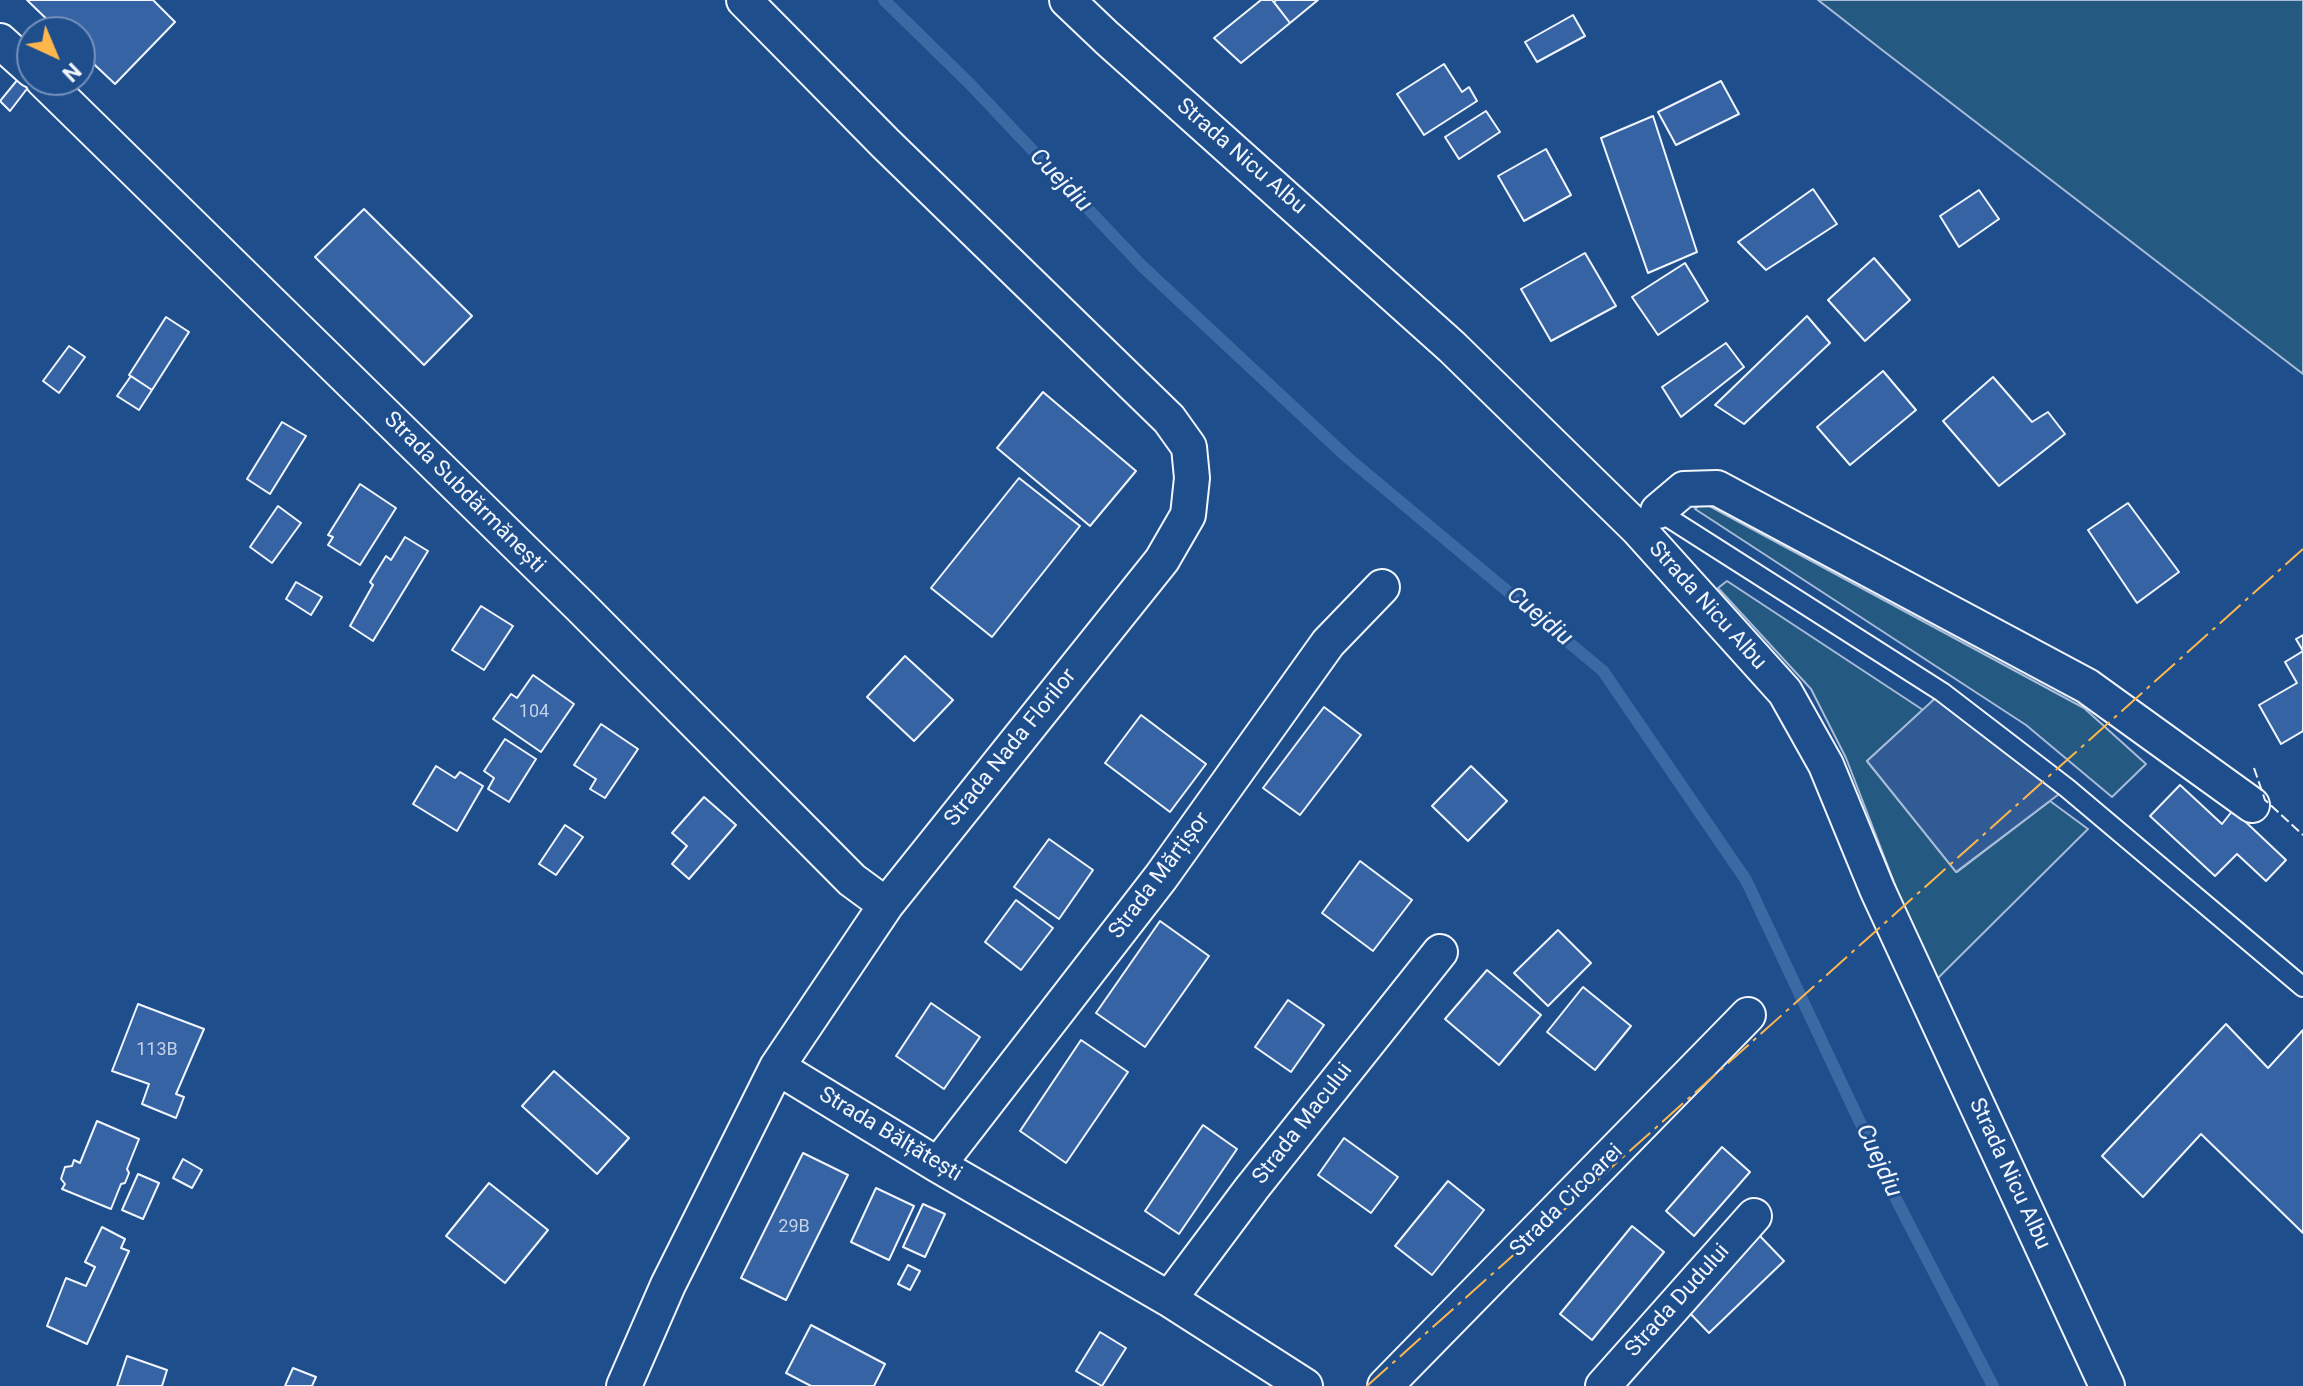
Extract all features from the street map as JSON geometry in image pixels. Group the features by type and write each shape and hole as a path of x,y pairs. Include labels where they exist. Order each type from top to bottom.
{"street":[{"name":"Strada Nada Florilor","path":"744,0 886,144 1169,419 1189,447 1192,478 1188,515 1162,560 886,905 777,1067"},
{"name":"Strada Nicu Albu","path":"1067,0 1648,520 1785,692 1826,765 1877,889 2107,1386"},
{"path":"0,41 16,56"},
{"name":"Strada Subdărmănești","path":"59,96 568,595 852,880 886,905"},
{"path":"1648,520 1684,489 1717,488 2087,686 2252,805"},
{"name":"Strada Mărțișor","path":"938,1165 1161,877 1328,643 1382,587"},
{"name":"Strada Macului","path":"1169,1299 1252,1188 1440,952"},
{"name":"Strada Cicoarei","path":"1385,1386 1748,1015"},
{"path":"624,1386 668,1285 777,1067"},
{"name":"Strada Bălțătești","path":"777,1067 1169,1299 1305,1386"},
{"name":"Strada Dudului","path":"1603,1386 1754,1216"}],"lane":[{"path":"1648,520 1942,692 2067,788 2303,987"}],"shaded area":[{"path":"1818,0 2303,0 2303,374 1877,46"},
{"path":"1702,502 2084,708 2146,764 2112,797 2026,725 1695,509"},
{"path":"1727,581 1923,710 1867,761 1957,872 2050,801 2088,829 1933,983 1846,758 1811,689 1718,588"},
{"path":"1942,692 2067,788 1956,872 1867,761"}],"building":[{"path":"27,0 153,0 175,22 115,84 96,66 96,16 44,16"},
{"path":"1261,0 1272,0 1290,23 1241,63 1214,38"},
{"path":"1318,0 1290,23 1274,2"},
{"path":"1573,15 1585,36 1537,62 1525,42"},
{"path":"1444,64 1462,92 1469,87 1477,101 1424,135 1397,94"},
{"path":"1721,81 1739,114 1676,145 1658,112"},
{"path":"16,82 16,96 22,96 10,111 0,101"},
{"path":"1486,111 1500,132 1459,159 1445,137"},
{"path":"1653,116 1697,252 1648,273 1601,138"},
{"path":"1546,149 1571,195 1524,221 1498,176"},
{"path":"1813,189 1837,224 1766,270 1738,242"},
{"path":"1979,190 1999,219 1959,247 1940,216"},
{"path":"364,209 472,316 424,365 315,257"},
{"path":"1585,253 1616,306 1551,341 1521,289"},
{"path":"1874,258 1910,300 1865,341 1828,300"},
{"path":"1685,263 1708,301 1658,335 1632,297"},
{"path":"1807,316 1830,343 1744,424 1715,405"},
{"path":"166,317 189,332 152,390 129,375"},
{"path":"1726,343 1744,367 1681,417 1662,387"},
{"path":"69,346 85,357 59,393 43,381"},
{"path":"1883,371 1916,410 1850,465 1817,427"},
{"path":"131,376 152,390 139,410 117,396"},
{"path":"1993,377 2032,422 2048,412 2065,434 1999,486 1943,421"},
{"path":"1043,392 1136,471 1090,526 997,448"},
{"path":"282,422 306,436 270,494 247,479"},
{"path":"1019,478 1080,526 992,637 931,588"},
{"path":"360,484 396,508 360,565 328,545 333,537 328,535"},
{"path":"2128,503 2179,572 2137,603 2088,530"},
{"path":"278,506 301,523 272,563 250,547"},
{"path":"405,537 428,551 373,641 350,626 386,556 391,560"},
{"path":"296,582 322,597 311,615 286,599"},
{"path":"481,606 513,626 484,670 452,650"},
{"path":"2303,635 2303,651 2296,639"},
{"path":"2303,651 2303,731 2281,744 2259,705 2297,683 2285,662"},
{"path":"905,656 953,700 914,741 867,697"},
{"path":"533,675 574,704 541,752 493,719 511,694 517,698"},
{"path":"1324,707 1361,735 1300,815 1263,788"},
{"path":"1141,715 1206,764 1170,812 1105,763"},
{"path":"601,724 638,749 605,798 590,789 596,779 574,765"},
{"path":"505,739 536,759 509,802 488,789 494,778 484,771"},
{"path":"436,766 455,778 460,772 483,786 457,831 413,804"},
{"path":"1471,766 1507,801 1468,841 1432,806"},
{"path":"2180,785 2222,824 2233,810 2286,860 2266,881 2237,854 2215,876 2150,816"},
{"path":"704,797 736,825 689,879 672,864 687,846 672,833"},
{"path":"565,825 583,837 556,875 539,864"},
{"path":"1049,839 1093,870 1059,919 1014,887"},
{"path":"1360,861 1412,900 1373,951 1322,913"},
{"path":"1016,900 1053,928 1021,970 985,942"},
{"path":"1160,921 1209,956 1145,1047 1096,1013"},
{"path":"1558,930 1591,963 1548,1006 1514,973"},
{"path":"1487,970 1541,1015 1499,1065 1445,1019"},
{"path":"1583,987 1631,1026 1595,1070 1547,1032"},
{"path":"1288,1000 1324,1025 1291,1072 1255,1047"},
{"path":"931,1003 980,1037 944,1089 896,1056"},
{"path":"138,1004 204,1029 176,1094 184,1097 176,1118 142,1104 149,1084 112,1071"},
{"path":"2226,1024 2268,1068 2303,1030 2303,1233 2201,1134 2143,1197 2102,1156"},
{"path":"1081,1040 1128,1072 1066,1163 1020,1131"},
{"path":"554,1071 629,1138 597,1174 522,1106"},
{"path":"97,1121 139,1139 125,1183 121,1184 111,1209 62,1189 65,1167 72,1166 74,1160 80,1163"},
{"path":"1203,1125 1237,1149 1179,1234 1145,1211"},
{"path":"1344,1138 1398,1177 1371,1213 1318,1175"},
{"path":"1722,1147 1750,1172 1694,1236 1666,1211"},
{"path":"803,1153 848,1175 786,1300 741,1278"},
{"path":"183,1159 202,1170 192,1188 173,1178"},
{"path":"138,1174 159,1183 143,1219 122,1210"},
{"path":"1448,1181 1484,1210 1432,1275 1395,1246"},
{"path":"489,1183 548,1230 505,1283 446,1236"},
{"path":"876,1188 914,1206 889,1260 851,1242"},
{"path":"923,1204 945,1214 925,1257 903,1247"},
{"path":"1632,1226 1664,1252 1592,1340 1560,1314"},
{"path":"102,1227 125,1239 121,1248 129,1251 87,1344 47,1326 66,1278 86,1286 95,1267 85,1262"},
{"path":"1758,1234 1784,1261 1709,1333 1683,1306"},
{"path":"908,1265 920,1271 910,1290 898,1284"},
{"path":"811,1325 885,1364 874,1386 811,1386 786,1373"},
{"path":"1100,1332 1126,1348 1102,1386 1076,1371"},
{"path":"127,1356 167,1370 162,1386 117,1386"},
{"path":"293,1368 316,1377 312,1386 285,1386"}],"waterway":[{"name":"Cuejdiu","path":"884,0 969,83 1142,266 1262,378 1348,458 1603,671 1746,880 1897,1201 1993,1386"}],"fence":[{"path":"2254,768 2265,800 2303,835"}],"power":[{"path":"1367,1386 2303,549"}]}
